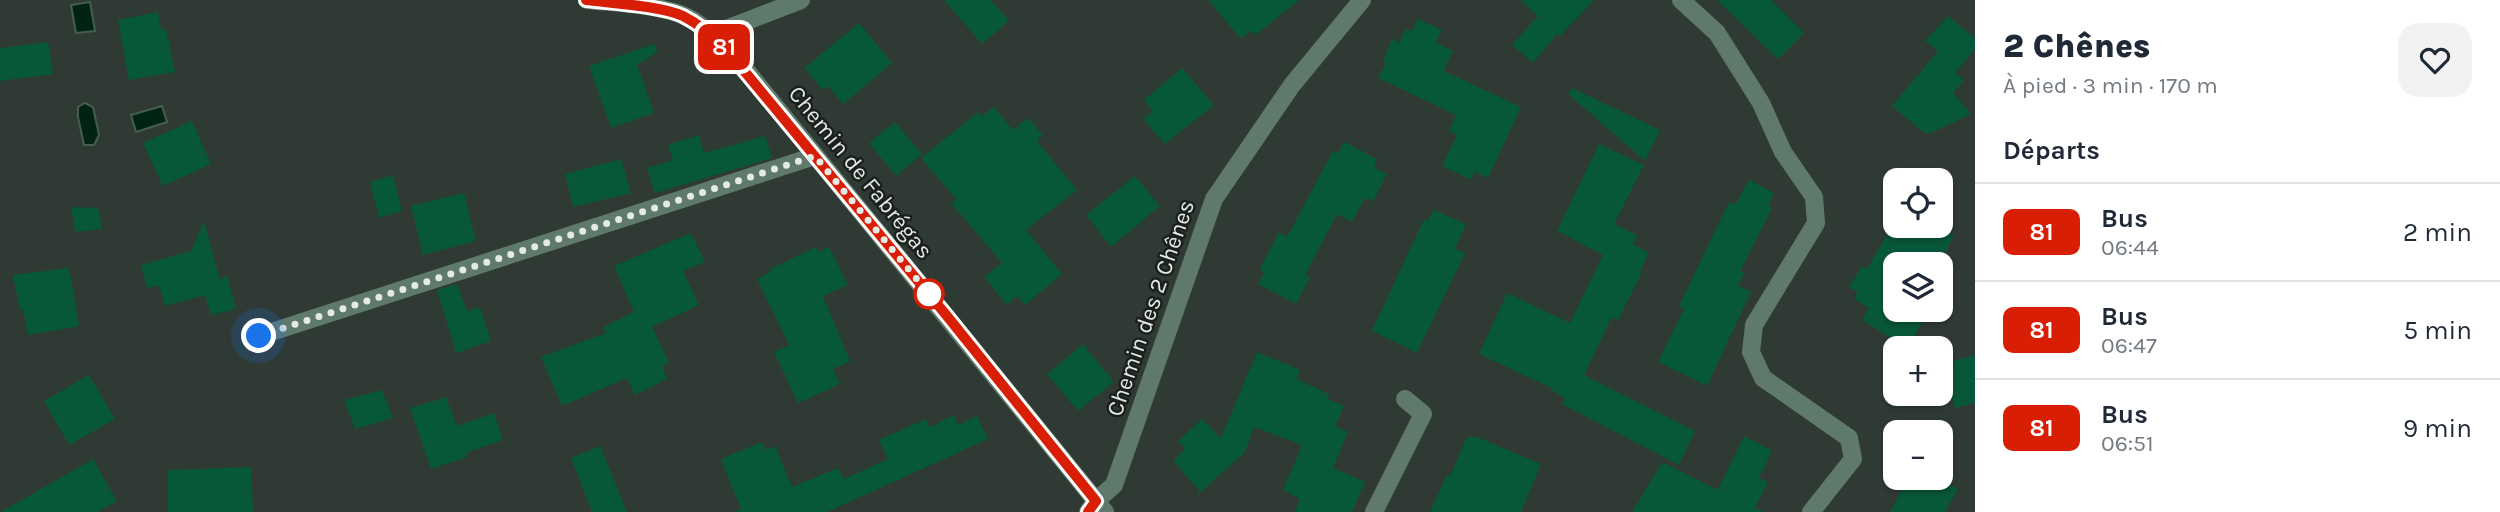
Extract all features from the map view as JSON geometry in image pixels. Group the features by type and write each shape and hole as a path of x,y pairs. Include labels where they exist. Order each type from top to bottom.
{"street":[{"name":"Chemin de Fabrégas","path":"587,0 634,5 681,15 712,35 740,64 815,156 1096,508"},
{"path":"712,35 801,0"},
{"name":"Chemin des 2 Chênes","path":"1096,508 1114,485 1214,199 1292,85 1362,0"},
{"path":"1681,0 1717,33 1761,103 1783,152 1814,197 1816,223 1754,325 1751,352 1763,378 1849,438 1853,459 1811,512"},
{"path":"259,336 815,156"},
{"path":"1374,512 1423,414 1405,399"}],"shaded area":[{"path":"90,2 95,31 76,33 71,5"},
{"path":"85,103 93,107 99,135 94,145 84,145 78,117 78,107"},
{"path":"162,106 167,122 136,132 131,115"}],"building":[{"path":"944,0 991,0 1009,21 982,44"},
{"path":"1208,0 1299,0 1256,35 1251,31 1241,39"},
{"path":"1520,0 1594,0 1560,36 1557,34 1533,63 1512,45 1538,16"},
{"path":"1717,0 1771,0 1804,33 1778,59"},
{"path":"158,12 161,30 166,29 175,72 129,80 118,20"},
{"path":"1948,16 1975,38 1975,49 1955,73 1964,80 1953,93 1971,114 1931,133 1924,133 1892,106 1938,51 1925,41"},
{"path":"1418,19 1442,30 1436,43 1453,51 1444,71 1521,107 1488,178 1474,172 1471,180 1442,166 1457,135 1449,131 1456,115 1378,78 1386,63 1383,61 1392,39 1399,43 1406,28 1412,31"},
{"path":"859,23 892,63 843,104 828,86 823,90 804,68"},
{"path":"48,42 53,74 0,81 0,48"},
{"path":"654,44 658,52 637,65 654,113 611,128 589,66"},
{"path":"1182,68 1214,105 1165,144 1143,119 1153,111 1144,100"},
{"path":"1572,88 1660,130 1645,161 1568,94"},
{"path":"994,107 1013,130 1028,118 1043,135 1037,141 1077,190 1026,230 1062,274 1025,305 1018,296 1007,305 984,277 1002,263 951,203 956,199 921,158 978,112 982,116"},
{"path":"192,121 211,164 163,186 143,143"},
{"path":"895,122 922,154 896,176 869,143"},
{"path":"699,135 704,153 765,136 772,158 655,193 647,168 673,160 668,145"},
{"path":"1344,142 1377,159 1374,168 1387,174 1373,201 1365,198 1352,222 1337,214 1305,275 1310,277 1296,304 1258,284 1264,273 1260,269 1279,232 1287,237 1333,151 1338,153"},
{"path":"1599,144 1644,165 1614,224 1637,235 1633,244 1649,253 1618,320 1612,317 1584,375 1695,431 1679,465 1562,404 1565,398 1552,391 1553,389 1479,354 1507,293 1570,323 1603,255 1557,231"},
{"path":"621,159 631,193 573,207 565,174"},
{"path":"393,175 402,211 379,218 370,182"},
{"path":"1135,176 1160,206 1111,247 1086,215"},
{"path":"1749,180 1774,193 1768,205 1772,208 1740,271 1745,273 1738,285 1751,292 1707,386 1658,362 1684,309 1679,306 1729,202 1735,205"},
{"path":"464,193 476,241 423,255 411,206"},
{"path":"71,207 98,208 102,229 75,232"},
{"path":"1434,210 1466,224 1455,249 1465,253 1417,353 1372,331 1424,219 1428,221"},
{"path":"204,221 220,279 227,276 236,309 211,315 205,295 165,306 159,286 147,288 141,265 191,251"},
{"path":"691,233 705,262 683,271 699,305 652,327 669,363 662,366 667,379 635,395 627,378 562,406 541,357 606,333 603,327 634,312 614,266"},
{"path":"1885,238 1953,238 1945,252 1883,252 1883,322 1923,322 1914,336 1888,336 1862,320 1869,308 1854,299 1858,292 1849,287 1862,266 1867,269"},
{"path":"816,247 818,252 829,247 848,285 823,296 850,361 833,369 840,384 798,403 774,352 789,345 757,279 770,272 770,269"},
{"path":"69,268 79,326 28,335 13,275"},
{"path":"457,284 467,311 480,307 491,341 456,353 437,290"},
{"path":"1083,344 1114,382 1078,411 1047,374"},
{"path":"1257,352 1300,370 1297,379 1330,395 1328,399 1344,406 1335,426 1348,432 1333,468 1365,482 1352,512 1295,512 1300,499 1283,490 1302,445 1254,427 1245,452 1196,496 1199,490 1173,461 1185,449 1178,441 1202,419 1221,438"},
{"path":"1975,355 1975,403 1955,408 1953,361"},
{"path":"89,375 115,419 69,445 44,401"},
{"path":"382,390 393,418 355,429 344,400"},
{"path":"446,397 457,426 494,413 503,440 466,453 468,457 431,469 410,408"},
{"path":"954,415 958,425 977,416 988,439 827,512 734,512 741,509 721,459 762,442 766,450 775,446 792,487 838,468 844,479 888,459 879,440 926,419 929,427"},
{"path":"1744,436 1772,451 1759,478 1768,482 1755,508 1764,512 1632,512 1662,462 1718,490"},
{"path":"1467,437 1477,437 1541,464 1521,512 1430,512"},
{"path":"600,446 627,512 592,512 571,458"},
{"path":"93,459 117,501 97,512 1,512"},
{"path":"251,467 253,512 168,512 168,470"},
{"path":"1953,486 1958,489 1945,512 1890,512 1902,490 1953,490"}],"bus line":[{"name":"81","path":"586,0 634,5 681,15 712,35 726,49 1096,501 1088,512"}],"route":[{"path":"259,336 815,156 929,294"}]}
